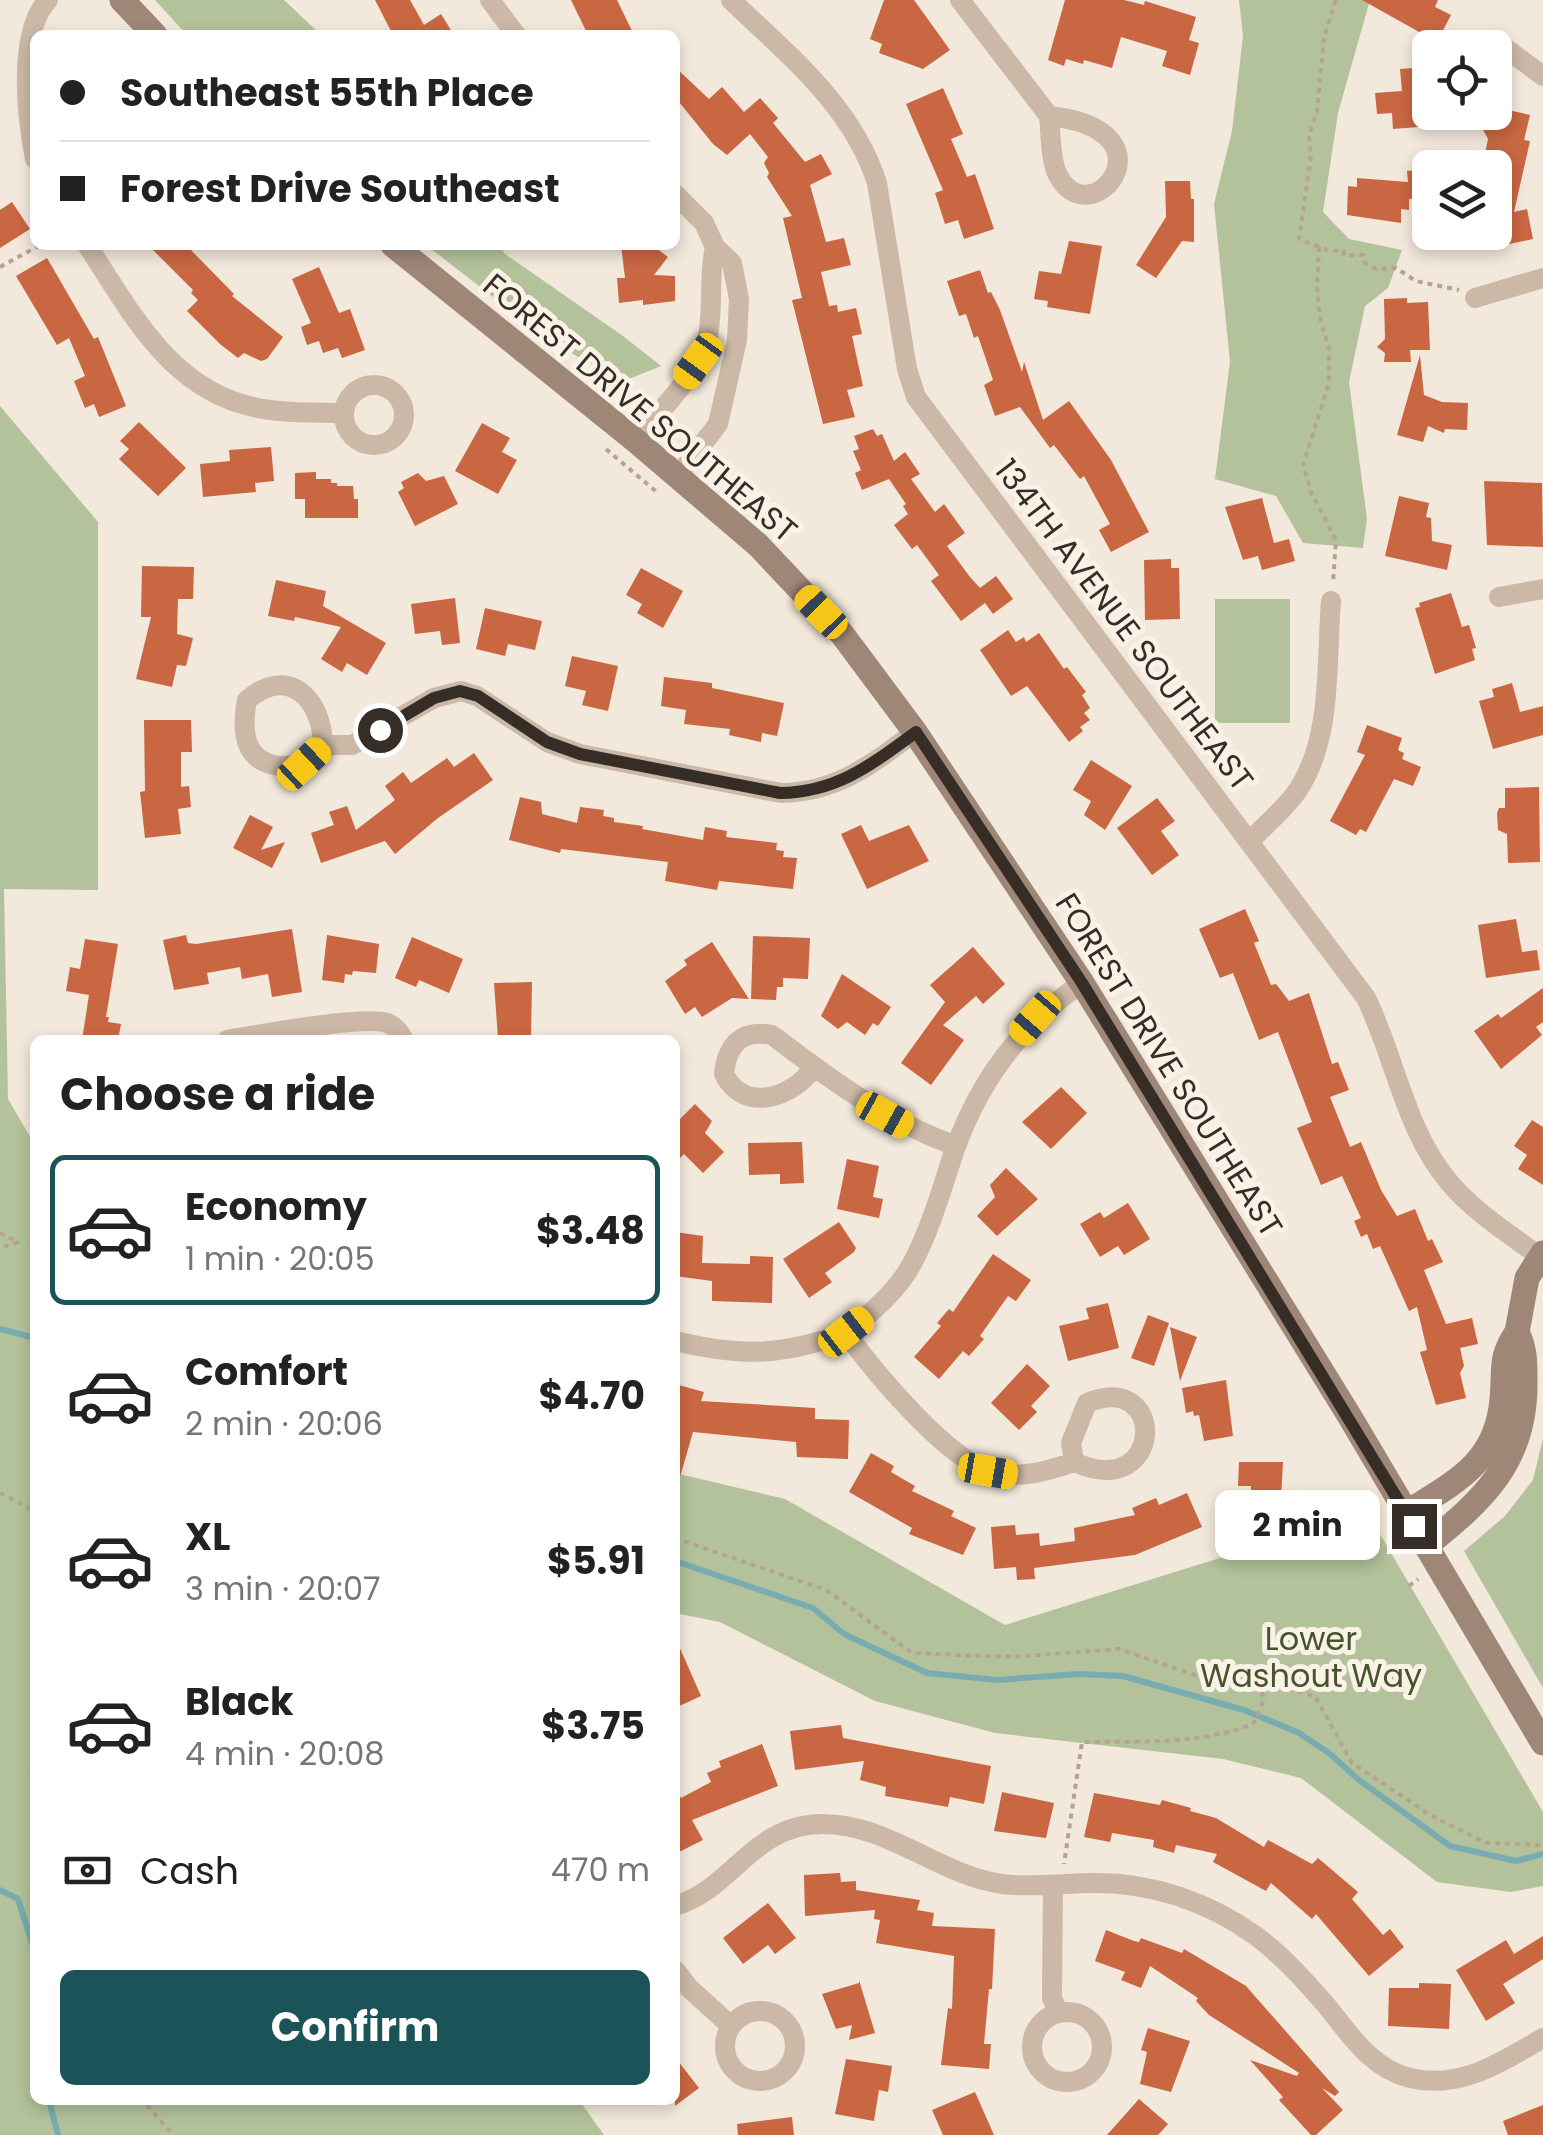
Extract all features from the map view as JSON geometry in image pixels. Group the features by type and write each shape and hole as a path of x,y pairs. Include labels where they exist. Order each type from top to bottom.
{"main road":[{"path":"122,0 150,30"},
{"name":"FOREST DRIVE SOUTHEAST","path":"399,250 636,440 670,486 758,546 842,634 916,732 1082,983 1427,1545 1543,1743"},
{"path":"1406,1513 1462,1478 1487,1452 1502,1403 1504,1351 1517,1332 1527,1278 1541,1254"},
{"path":"1427,1545 1467,1513 1515,1451 1525,1403 1525,1348 1517,1332"}],"street":[{"path":"34,30 48,0"},
{"path":"490,0 512,30"},
{"name":"134TH AVENUE SOUTHEAST","path":"731,0 825,90 868,153 877,183 916,397 1366,998 1432,1159 1471,1204 1541,1254"},
{"path":"960,0 1049,116"},
{"path":"30,47 30,85"},
{"path":"1512,53 1543,76"},
{"path":"670,486 718,424 737,340 739,298 732,263 715,248 704,223 680,199"},
{"path":"636,440 698,361 708,336 710,267 715,248"},
{"path":"90,250 158,348 179,371 206,389 258,408 343,413"},
{"path":"1476,298 1543,278"},
{"path":"1499,597 1543,589"},
{"path":"1250,840 1296,792 1308,771 1322,718 1330,601"},
{"path":"323,745 323,725 300,690 282,684 263,686 247,700 243,724 248,746 258,760 279,767 304,764 323,745 352,745 434,698 460,691 478,696 547,742 580,754 780,793 810,792 835,785 916,732"},
{"path":"680,1342 740,1352 803,1348 846,1332 888,1296 913,1263 956,1146 988,1078 1035,1018 1082,983"},
{"path":"320,1034 360,1021 388,1024 402,1035"},
{"path":"814,1067 885,1115 956,1146"},
{"path":"846,1332 895,1396 966,1459 988,1471 1010,1475 1052,1470 1074,1462"},
{"path":"680,1904 694,1899 758,1845 781,1831 826,1824 858,1828 958,1871 1001,1884 1133,1885 1171,1893 1254,1934 1278,1954 1366,2053 1406,2078 1446,2081 1470,2077 1543,2038"},
{"path":"1058,2012 1052,1998 1059,1884"},
{"path":"680,1977 731,2026"}],"path":[{"path":"1336,0 1324,37 1318,112 1308,135 1308,179 1298,228 1300,240 1344,251 1344,255 1363,255 1372,268 1396,268 1416,280 1448,286 1476,298"},
{"path":"1319,247 1317,287 1329,350 1329,382 1303,465 1311,492 1336,540 1330,601"},
{"path":"0,267 31,250"},
{"path":"598,442 670,486"},
{"path":"0,1233 18,1242 0,1248"},
{"path":"0,1493 30,1508"},
{"path":"680,1540 826,1590 912,1652 1012,1657 1119,1649 1207,1679 1259,1681 1315,1696 1352,1763 1432,1816 1486,1844 1543,1844"},
{"path":"1409,1586 1422,1576"},
{"path":"1059,1884 1082,1742 1161,1741 1233,1732 1253,1724 1264,1700 1259,1681"},
{"path":"147,2105 173,2135"}],"green space":[{"path":"155,0 284,0 316,30 182,30"},
{"path":"1239,0 1370,0 1338,113 1323,212 1349,239 1402,250 1388,288 1365,306 1349,382 1367,519 1363,548 1303,543 1276,496 1215,479 1230,362 1214,204 1232,131 1243,36"},
{"path":"432,250 502,250 661,366 624,381 554,344"},
{"path":"0,406 98,522 98,890 4,889 8,1099 30,1136 30,2105 583,2105 604,2135 0,2135"},
{"path":"1215,599 1290,599 1290,723 1215,723"},
{"path":"1543,1438 1543,1688 1464,1551 1505,1516 1533,1480"},
{"name":"Lower Washout Way","path":"680,1474 785,1499 1005,1625 1367,1512 1543,1812 1543,1886 1511,1892 1437,1882 1301,1778 1223,1759 995,1733 875,1701 720,1622 680,1614"}],"building":[{"path":"375,0 410,0 424,25 441,14 451,30 390,30"},
{"path":"571,0 617,0 632,30 586,30"},
{"path":"884,0 914,0 950,50 923,69 879,53 882,44 870,39"},
{"path":"1065,0 1124,0 1144,5 1145,1 1196,17 1189,40 1199,43 1190,75 1162,66 1167,51 1121,37 1112,68 1084,60 1083,64 1066,59 1064,66 1048,60"},
{"path":"1362,0 1438,0 1435,7 1451,15 1443,30 1416,30"},
{"path":"1412,68 1412,128 1393,129 1392,113 1377,114 1375,93 1402,91 1400,69"},
{"path":"680,72 709,99 722,87 744,112 760,98 778,118 773,123 805,162 821,154 832,174 810,185 826,242 844,238 851,265 821,272 829,306 837,305 838,312 856,308 862,334 852,336 863,386 847,390 855,417 823,424 792,300 802,298 783,218 792,216 767,177 764,163 768,157 750,134 727,155 680,103"},
{"path":"943,88 963,134 951,139 967,177 975,174 994,229 964,239 958,220 945,224 935,193 943,190 906,104"},
{"path":"1512,111 1530,115 1524,140 1530,141 1514,212 1527,209 1533,239 1512,243 1512,150 1486,150 1488,139 1483,130 1512,130"},
{"path":"1407,171 1412,171 1412,199 1409,210 1401,209 1401,223 1347,215 1348,186 1357,187 1357,178 1408,182"},
{"path":"1165,181 1190,181 1194,242 1182,241 1156,278 1136,265 1166,217"},
{"path":"12,202 30,229 0,248 0,210"},
{"path":"1069,241 1102,246 1090,314 1047,307 1048,301 1034,299 1039,271 1061,274"},
{"path":"153,250 191,250 232,296 283,337 267,359 261,361 244,353 238,358 187,311 198,300 191,293 193,290"},
{"path":"622,250 659,250 668,257 654,275 675,276 675,301 619,303 617,278 625,278"},
{"path":"47,258 94,339 98,337 126,406 99,417 94,404 85,408 74,381 85,376 69,338 57,345 16,276"},
{"path":"319,267 339,313 350,309 365,350 342,358 338,348 323,353 319,341 307,345 301,327 311,323 292,279"},
{"path":"980,270 988,293 991,292 1000,310 1022,372 1024,362 1043,420 1069,401 1111,460 1149,532 1111,552 1099,530 1110,524 1084,476 1080,479 1054,445 1050,448 1020,407 995,416 984,385 993,380 978,336 974,338 966,314 959,316 947,281"},
{"path":"1407,298 1407,303 1428,302 1430,350 1410,350 1411,362 1384,362 1385,353 1377,347 1385,339 1384,299"},
{"path":"1420,355 1424,395 1442,402 1468,403 1467,430 1445,429 1444,433 1428,426 1423,442 1397,435"},
{"path":"139,422 186,468 158,496 119,459 129,449 120,441"},
{"path":"482,423 510,438 502,452 517,460 498,494 455,471"},
{"path":"873,429 877,436 882,434 894,461 905,452 920,474 911,479 935,512 944,504 965,533 947,546 970,577 980,588 996,576 1013,599 993,614 985,603 961,621 931,581 939,575 917,545 912,549 894,525 908,514 903,506 906,504 889,479 862,490 855,473 861,470 853,451 859,449 854,436"},
{"path":"271,447 274,481 255,483 256,492 203,497 200,464 230,461 229,450"},
{"path":"316,472 316,479 353,486 358,518 305,518 305,499 295,499 295,473"},
{"path":"418,473 426,481 444,476 458,504 415,526 398,492 404,488 401,482"},
{"path":"1484,481 1542,483 1543,547 1487,545"},
{"path":"1399,496 1429,503 1426,517 1431,518 1432,541 1452,545 1447,570 1385,556"},
{"path":"1262,498 1274,543 1289,539 1295,561 1262,570 1258,556 1243,560 1225,507"},
{"path":"1171,559 1171,568 1179,568 1180,619 1145,620 1144,560"},
{"path":"142,566 194,567 193,599 178,599 177,634 193,638 186,666 177,665 172,687 136,679 151,617 141,617"},
{"path":"641,568 683,591 663,628 637,613 642,604 626,595"},
{"path":"276,580 326,591 323,606 386,643 367,675 347,663 342,672 321,659 341,627 295,617 294,621 268,616"},
{"path":"1451,593 1462,627 1469,625 1476,648 1472,649 1475,660 1435,674 1415,608 1420,607 1419,603"},
{"path":"455,598 460,643 442,645 440,631 415,634 411,604"},
{"path":"485,608 542,621 535,650 508,644 505,656 476,649"},
{"path":"1008,630 1016,642 1024,637 1026,642 1039,633 1086,692 1082,695 1090,708 1084,713 1090,720 1069,742 1027,686 1011,696 980,650"},
{"path":"572,656 618,666 608,711 582,705 586,691 565,686"},
{"path":"664,677 712,683 712,688 784,703 777,736 762,733 761,742 729,735 730,729 684,724 686,710 661,706"},
{"path":"1512,683 1520,712 1543,706 1543,735 1493,749 1479,701 1494,697 1492,689"},
{"path":"144,720 191,720 192,752 181,752 181,787 189,786 191,807 178,809 181,834 145,838 140,792 145,791"},
{"path":"1367,725 1402,738 1398,750 1404,753 1402,759 1421,767 1413,786 1394,779 1366,832 1360,829 1356,835 1330,821 1365,755 1357,752"},
{"path":"474,753 493,780 395,854 385,841 321,863 311,833 334,825 329,812 347,806 356,830 395,800 385,786 403,772 411,783 447,758 454,767"},
{"path":"1091,760 1132,786 1105,830 1084,815 1091,801 1073,790"},
{"path":"1539,787 1540,862 1508,863 1507,834 1498,830 1497,813 1499,808 1505,808 1505,788"},
{"path":"520,797 541,802 542,814 577,823 580,807 604,810 603,816 614,818 614,822 643,826 642,829 703,840 705,827 727,831 726,837 777,843 776,850 784,851 783,857 797,858 793,889 719,881 717,890 665,881 668,862 561,849 560,853 509,840"},
{"path":"1157,798 1175,821 1161,831 1179,855 1152,875 1117,828"},
{"path":"250,815 273,827 261,850 285,842 272,868 233,848"},
{"path":"861,825 869,841 909,825 929,861 867,889 841,834"},
{"path":"1245,909 1271,985 1276,984 1289,1001 1309,993 1332,1064 1338,1062 1349,1090 1330,1097 1350,1147 1361,1142 1381,1190 1397,1216 1415,1209 1428,1241 1432,1239 1443,1262 1424,1270 1446,1324 1472,1318 1478,1344 1460,1348 1466,1398 1436,1405 1420,1352 1427,1350 1417,1307 1409,1311 1380,1246 1373,1249 1367,1234 1361,1237 1354,1221 1361,1218 1342,1176 1321,1185 1297,1128 1312,1122 1278,1032 1259,1040 1233,973 1220,978 1199,929"},
{"path":"1516,919 1522,952 1537,950 1540,970 1486,978 1478,925"},
{"path":"292,929 302,992 272,997 268,974 242,979 240,967 207,973 209,984 174,990 163,940 186,935 188,943 196,944"},
{"path":"327,935 379,944 376,973 353,971 352,975 345,974 344,983 322,980"},
{"path":"753,936 810,938 808,979 783,978 776,1000 751,999"},
{"path":"412,937 463,959 449,993 419,980 416,987 395,978"},
{"path":"85,939 118,944 106,1017 108,1022 121,1024 119,1035 83,1035 89,995 66,991 70,967 80,969"},
{"path":"712,942 749,999 732,998 702,1017 695,1007 685,1014 665,981 687,965 684,960"},
{"path":"973,947 1005,984 983,1004 976,996 943,1025 964,1040 931,1085 901,1063 945,1002 930,985"},
{"path":"842,974 891,1007 878,1026 873,1023 865,1035 847,1022 838,1029 821,1016"},
{"path":"532,982 531,1035 498,1035 494,983"},
{"path":"1543,988 1543,1022 1536,1027 1542,1035 1501,1069 1474,1031 1498,1014 1501,1018"},
{"path":"1061,1087 1087,1113 1051,1149 1022,1122"},
{"path":"695,1104 712,1121 705,1133 724,1152 703,1173 684,1154 680,1158 680,1119"},
{"path":"1532,1120 1543,1127 1543,1185 1518,1169 1527,1155 1514,1146"},
{"path":"802,1142 804,1183 780,1184 780,1174 749,1175 748,1143"},
{"path":"847,1159 879,1166 873,1197 883,1199 879,1218 837,1209"},
{"path":"1006,1168 1038,1199 997,1236 977,1216 995,1197 990,1185"},
{"path":"1128,1203 1150,1239 1124,1255 1118,1246 1100,1257 1080,1224 1100,1212 1104,1218"},
{"path":"839,1222 856,1248 825,1273 832,1282 809,1298 783,1259"},
{"path":"680,1233 703,1236 702,1263 750,1264 750,1256 773,1257 772,1303 712,1301 712,1281 680,1277"},
{"path":"993,1254 1031,1280 1016,1301 1008,1296 980,1336 984,1339 969,1356 963,1351 939,1379 914,1357 941,1326 937,1323 949,1309 953,1312"},
{"path":"1108,1303 1119,1348 1068,1361 1059,1326 1089,1319 1086,1308"},
{"path":"1148,1315 1169,1323 1154,1366 1131,1358"},
{"path":"1170,1327 1197,1337 1180,1381"},
{"path":"1027,1364 1050,1386 1031,1406 1037,1412 1019,1430 991,1403"},
{"path":"1226,1380 1233,1436 1204,1441 1199,1415 1194,1416 1193,1411 1186,1413 1182,1388"},
{"path":"680,1385 704,1392 701,1401 815,1408 815,1419 849,1420 848,1459 797,1457 796,1442 693,1432 680,1477"},
{"path":"871,1453 894,1466 891,1472 915,1486 912,1491 954,1511 951,1516 976,1528 963,1555 909,1534 912,1528 849,1492"},
{"path":"1239,1462 1283,1462 1280,1516 1251,1515 1251,1486 1238,1486"},
{"path":"1187,1493 1202,1527 1135,1555 1034,1568 1035,1579 1017,1580 1016,1567 994,1569 991,1527 1015,1525 1016,1535 1039,1533 1040,1546 1075,1541 1074,1528 1135,1515 1132,1508 1156,1498 1159,1505"},
{"path":"680,1648 701,1696 680,1706"},
{"path":"841,1725 843,1738 991,1766 984,1804 950,1797 948,1807 885,1796 886,1787 860,1780 864,1761 795,1770 790,1731"},
{"path":"762,1744 778,1786 692,1820 703,1840 680,1852 680,1796 711,1782 707,1773 721,1767 719,1761"},
{"path":"1002,1792 1054,1803 1046,1838 994,1831"},
{"path":"1094,1793 1160,1805 1162,1800 1191,1808 1190,1811 1216,1818 1264,1847 1268,1840 1312,1864 1318,1858 1358,1892 1352,1899 1383,1935 1390,1929 1404,1947 1369,1976 1316,1914 1312,1919 1271,1883 1266,1891 1213,1862 1217,1854 1176,1845 1174,1853 1153,1847 1154,1840 1112,1833 1110,1842 1084,1837"},
{"path":"840,1873 841,1882 856,1881 856,1890 920,1900 917,1910 934,1913 932,1926 995,1929 984,2044 991,2044 989,2069 941,2065 948,2008 952,2009 954,1956 876,1943 880,1920 874,1919 875,1910 805,1916 804,1875"},
{"path":"768,1903 796,1938 775,1954 768,1945 743,1964 723,1938"},
{"path":"1106,1930 1182,1953 1184,1949 1246,1986 1339,2092 1335,2096 1322,2088 1343,2110 1316,2135 1311,2135 1250,2060 1297,2076 1299,2073 1209,2015 1196,2001 1198,1998 1150,1966 1141,1988 1121,1980 1125,1972 1095,1961"},
{"path":"1543,1936 1543,1959 1503,1984 1515,2003 1486,2021 1456,1970 1506,1940 1514,1954"},
{"path":"859,1980 875,2033 849,2040 852,2025 836,2029 822,1994"},
{"path":"1419,1983 1451,1984 1449,2029 1388,2026 1389,1988 1419,1988"},
{"path":"1148,2028 1190,2041 1171,2092 1140,2084 1147,2052 1141,2050"},
{"path":"846,2059 892,2066 888,2092 879,2090 874,2121 835,2114"},
{"path":"680,2063 699,2088 680,2102"},
{"path":"975,2092 994,2135 943,2135 932,2110"},
{"path":"1139,2099 1168,2124 1158,2135 1107,2135"},
{"path":"1543,2105 1543,2135 1508,2135 1503,2121"},
{"path":"792,2117 794,2135 738,2135 737,2124"}],"waterway":[{"path":"0,1329 30,1337"},
{"path":"680,1563 813,1608 844,1634 927,1673 997,1680 1079,1674 1123,1676 1244,1710 1299,1733 1450,1846 1516,1861 1543,1854"},
{"path":"0,1890 18,1899 30,1937"},
{"path":"50,2105 58,2135"}],"route":[{"path":"380,730 434,698 460,691 478,696 547,742 580,754 780,793 810,792 835,785 916,732 1082,983 1414,1526"}]}
